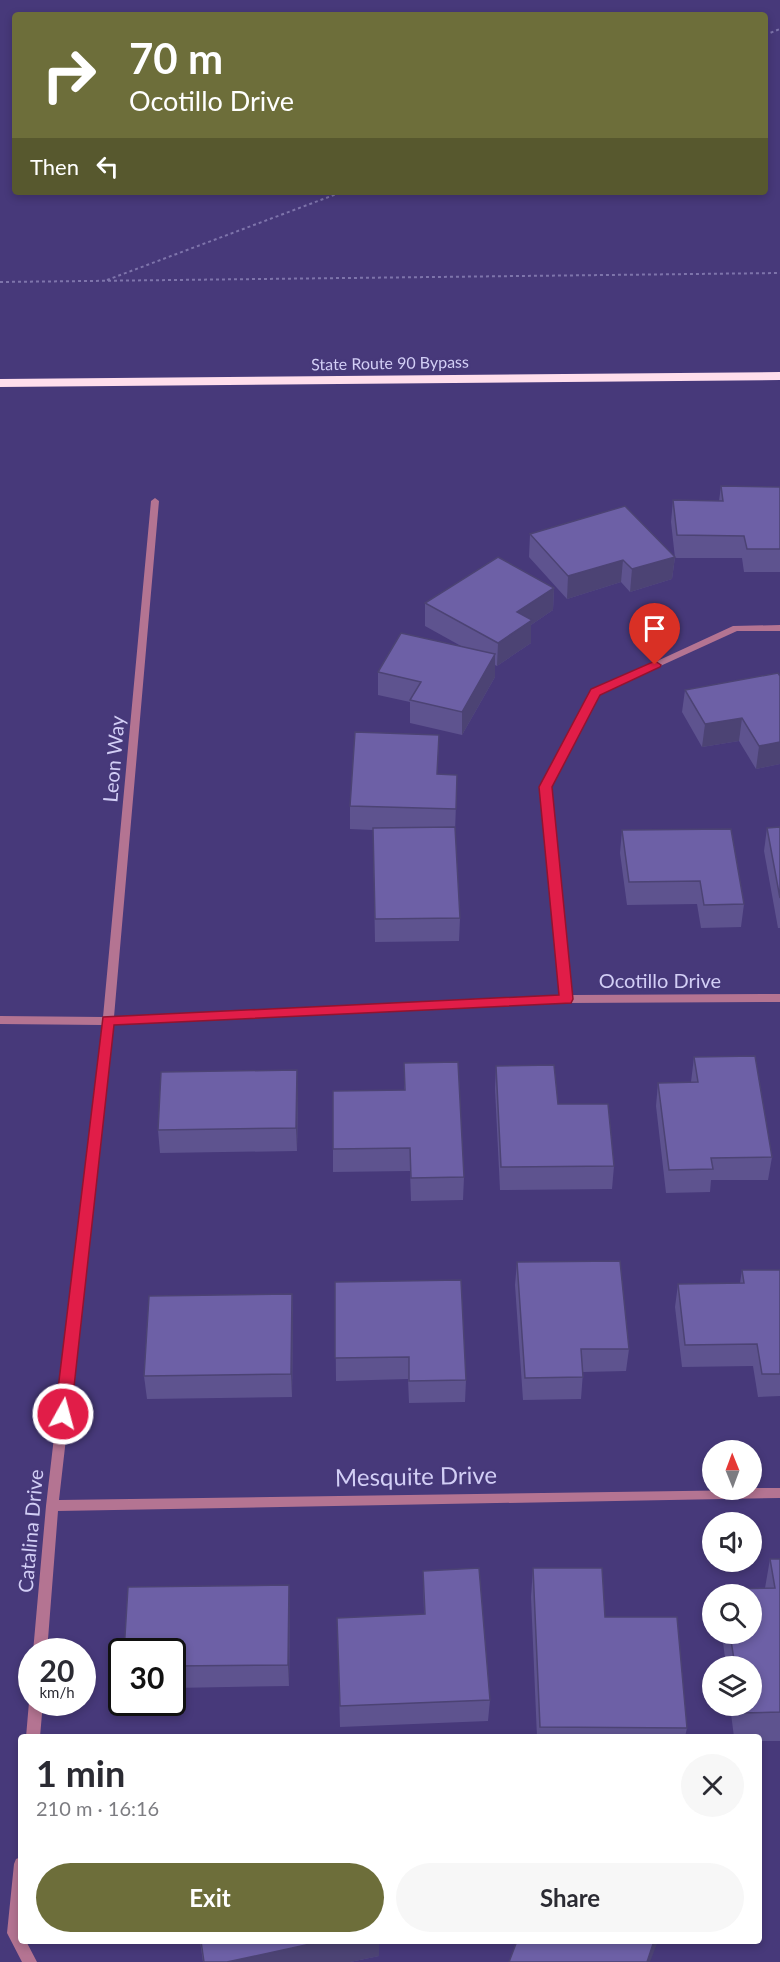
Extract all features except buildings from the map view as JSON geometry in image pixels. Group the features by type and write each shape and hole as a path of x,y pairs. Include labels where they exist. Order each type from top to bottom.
{"highway":[{"name":"State Route 90 Bypass","path":"0,383 780,376"}],"street":[{"name":"Leon Way","path":"108,1021 155,501"},
{"path":"567,999 545,787 595,692 736,628 780,628"},
{"name":"Ocotillo Drive","path":"0,1020 108,1021 567,999 780,998"},
{"name":"Catalina Drive","path":"41,1638 52,1506 108,1021"},
{"name":"Mesquite Drive","path":"52,1506 780,1493"},
{"path":"33,1734 35,1716"},
{"path":"18,1894 14,1933 18,1940"},
{"path":"20,1944 30,1962"}],"path":[{"path":"104,281 334,195"},
{"path":"0,282 780,273"}],"route":[{"path":"63,1414 108,1021 567,999 545,787 595,692 655,665"}]}
